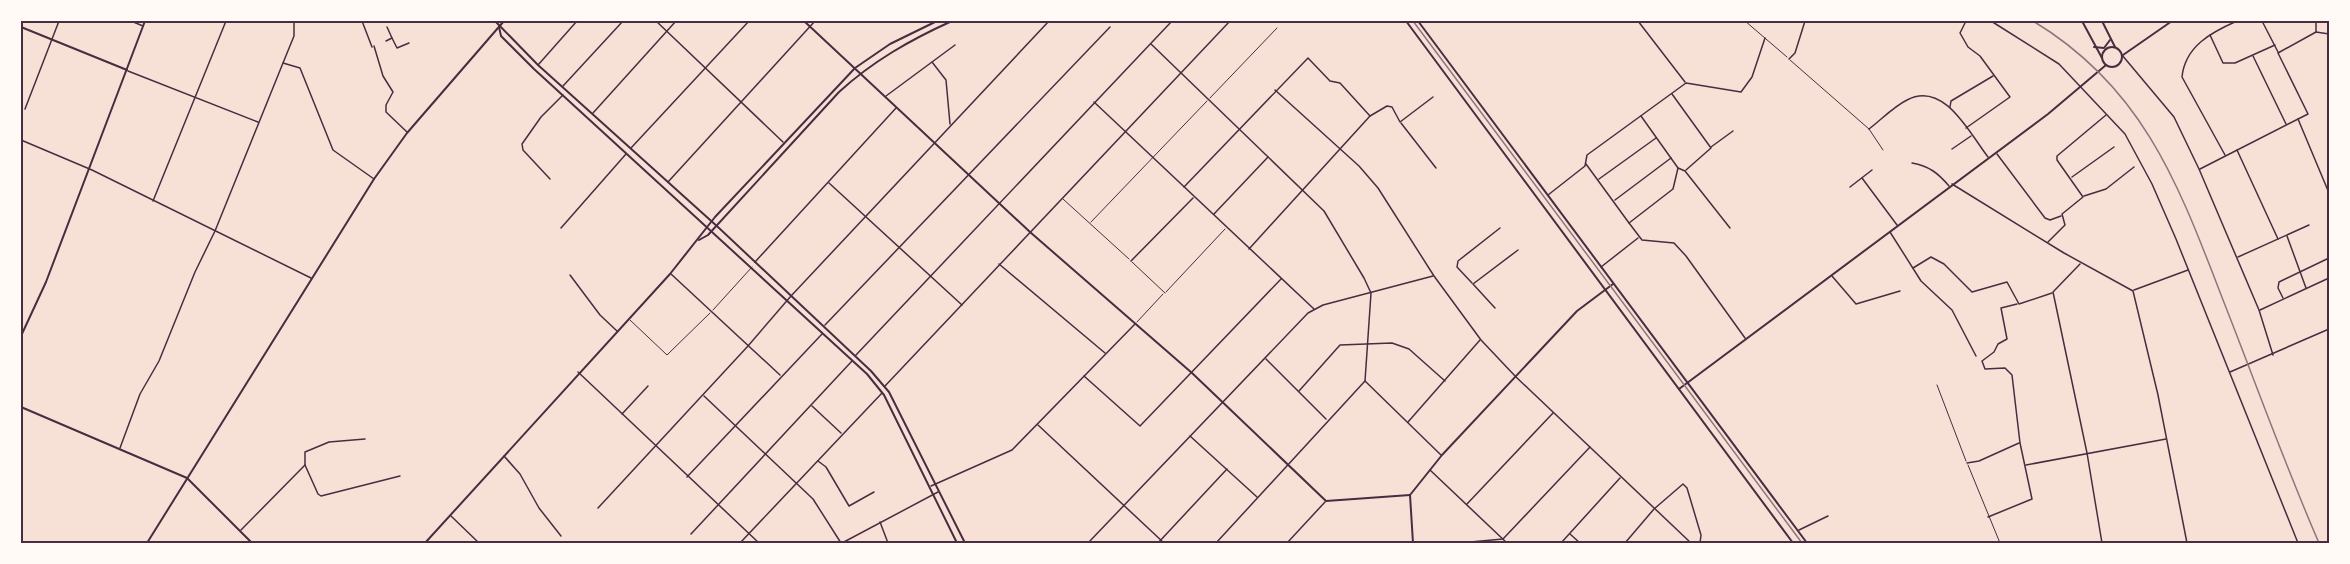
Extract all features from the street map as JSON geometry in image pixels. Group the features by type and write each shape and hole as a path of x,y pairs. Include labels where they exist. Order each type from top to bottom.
{"main road":[{"path":"21,336 46,282 87,168 146,21"},
{"path":"495,21 538,65 711,221 885,387 965,543"},
{"path":"147,543 374,179 407,133 504,21"},
{"path":"804,21 967,175 1223,402 1326,501 1410,495"},
{"path":"425,543 578,372 670,274 698,241 711,221 855,68 890,45 937,21"},
{"path":"698,241 712,231 839,92 860,73 906,43 952,21"},
{"path":"1406,21 1792,543"},
{"path":"1418,21 1807,543"},
{"path":"2082,21 2094,47 2106,65"},
{"path":"2102,21 2122,56"},
{"path":"1679,389 2082,87 2106,65 2118,64 2122,56 2172,21"},
{"path":"21,27 127,70"},
{"path":"499,27 501,36 788,300 852,360 882,393 957,543"},
{"path":"2094,47 2104,48 2111,39"},
{"path":"2102,58 2105,49 2115,47"},
{"path":"1413,543 1410,495 1430,469 1576,311 1613,284"},
{"path":"21,407 187,478 252,543"}],"street":[{"path":"24,109 59,21"},
{"path":"130,21 143,26"},
{"path":"153,201 226,21"},
{"path":"120,448 143,388 159,361 182,303 215,231 294,36 293,21"},
{"path":"362,21 383,76 393,92 386,105 386,112 407,133"},
{"path":"538,65 577,21"},
{"path":"563,87 622,21"},
{"path":"656,21 742,100 783,142"},
{"path":"592,114 676,21"},
{"path":"630,148 749,21"},
{"path":"667,182 815,21"},
{"path":"598,508 748,346 791,296 1049,21"},
{"path":"855,356 932,277 998,202 1172,21"},
{"path":"885,387 1230,21"},
{"path":"1638,21 1686,83"},
{"path":"1790,59 1795,53 1805,21"},
{"path":"1966,21 1960,33 1968,47 1980,56 2010,97 1966,128"},
{"path":"1991,21 2059,64 2125,134 2152,184 2189,269 2298,543"},
{"path":"2225,156 2182,77 2188,58 2209,34 2237,21"},
{"path":"2199,169 2308,114 2262,21"},
{"path":"2316,21 2316,32"},
{"path":"387,27 397,48 409,43"},
{"path":"823,327 1110,27"},
{"path":"2278,53 2316,32 2329,34"},
{"path":"2209,34 2223,63 2235,63 2275,45"},
{"path":"386,40 392,38"},
{"path":"1548,195 1585,163 1587,155 1686,83 1742,92 1752,77 1765,38"},
{"path":"1151,44 1210,98 1324,211 1371,293 1365,381 1216,543"},
{"path":"886,96 955,45"},
{"path":"2122,56 2174,117 2199,169 2259,310 2273,355"},
{"path":"2253,56 2287,124"},
{"path":"1184,187 1304,60 1310,58 1330,81 1341,83 1370,117"},
{"path":"932,62 946,80 951,126"},
{"path":"283,63 297,66 302,72 333,150 374,179"},
{"path":"127,70 259,122"},
{"path":"1950,107 1952,101 1957,97 1994,75"},
{"path":"1275,90 1339,151 1359,166 1378,188 1434,276 1481,340 1620,478 1691,543"},
{"path":"1671,93 1711,148"},
{"path":"549,179 523,150 522,144 541,117 563,95"},
{"path":"1869,129 1907,99 1930,96 1950,107 1988,158"},
{"path":"1400,122 1433,97"},
{"path":"1094,102 1314,309"},
{"path":"1249,249 1370,117 1387,106 1392,107 1400,122 1436,168"},
{"path":"755,262 896,108"},
{"path":"2083,196 2057,160 2057,156 2107,114"},
{"path":"1641,115 1678,168 1685,171 1730,228"},
{"path":"2298,119 2329,193"},
{"path":"1685,171 1733,131"},
{"path":"1952,149 1972,135"},
{"path":"1599,180 1657,138"},
{"path":"21,140 87,168 311,278"},
{"path":"2071,178 2115,147"},
{"path":"2237,150 2278,239"},
{"path":"1995,152 2045,218 2050,220 2062,216 2083,196 2106,189 2134,167"},
{"path":"561,228 626,153"},
{"path":"1214,215 1269,156"},
{"path":"1614,201 1671,158"},
{"path":"1585,163 1638,238"},
{"path":"1912,163 1927,166 1950,185 2081,263 2133,291 2187,543"},
{"path":"1629,223 1673,189 1678,168"},
{"path":"1850,187 1872,170"},
{"path":"1862,178 1898,226"},
{"path":"828,182 962,306"},
{"path":"1131,261 1194,197"},
{"path":"2047,243 2065,225 2062,216"},
{"path":"2237,258 2309,225"},
{"path":"1495,308 1457,267 1458,261 1500,228"},
{"path":"1890,231 1921,281 1952,310 1976,356"},
{"path":"2287,235 2307,288"},
{"path":"1601,267 1638,238 1674,243 1686,255 1746,339"},
{"path":"1473,284 1518,250"},
{"path":"1913,268 1931,258 1944,264 1972,292 2007,282 2017,304"},
{"path":"2284,299 2278,288 2279,282 2329,258"},
{"path":"1988,517 2032,499 2020,443 2012,375 2005,368 1985,369 1982,361 1994,352 1998,344 2007,339 2001,308 2053,292 2081,263"},
{"path":"999,264 1106,354"},
{"path":"2133,291 2189,269"},
{"path":"670,274 780,375"},
{"path":"570,275 600,315 617,332"},
{"path":"1832,275 1856,304 1900,291"},
{"path":"1088,543 1121,505 1266,359 1308,313 1314,309 1434,276"},
{"path":"2259,310 2329,278"},
{"path":"1084,376 1140,426 1281,279"},
{"path":"2053,292 2087,453 2102,543"},
{"path":"929,486 1012,450 1135,323"},
{"path":"2229,372 2329,329"},
{"path":"687,477 780,375 822,333"},
{"path":"1408,422 1481,340"},
{"path":"1299,391 1340,345 1392,343 1409,349 1445,381"},
{"path":"1266,359 1327,420"},
{"path":"692,534 852,360"},
{"path":"578,372 759,543"},
{"path":"1365,381 1442,455"},
{"path":"621,414 648,386"},
{"path":"740,543 882,393"},
{"path":"703,395 816,502 841,543 939,491"},
{"path":"811,405 842,434"},
{"path":"1467,504 1554,412"},
{"path":"1037,424 1164,543"},
{"path":"1190,436 1258,497"},
{"path":"2026,465 2166,439"},
{"path":"365,440 329,442 308,450 304,456 305,465 318,494 321,496 400,476"},
{"path":"1967,463 1979,461 2020,443"},
{"path":"1459,543 1503,539 1591,447"},
{"path":"504,455 520,474 539,508 561,536"},
{"path":"818,460 826,467 849,506 874,492"},
{"path":"240,531 305,465"},
{"path":"1158,543 1227,469"},
{"path":"1430,469 1507,543"},
{"path":"1561,543 1620,478"},
{"path":"1625,543 1654,509 1683,484 1687,488 1701,534 1700,543"},
{"path":"1287,543 1326,501"},
{"path":"450,515 479,543"},
{"path":"1798,531 1828,516"},
{"path":"880,522 888,543"},
{"path":"1569,534 1580,543"}],"lane":[{"path":"1744,21 1869,129 1883,150"},
{"path":"1091,222 1277,28"},
{"path":"1062,198 1091,222 1165,293"},
{"path":"1135,323 1226,227"},
{"path":"629,319 667,355 752,267"},
{"path":"1937,385 2000,543"}],"tram line":[{"path":"1413,21 1802,543"}],"railway":[{"path":"2033,21 2072,48 2104,78 2132,110 2154,145 2192,221 2319,543"}]}
